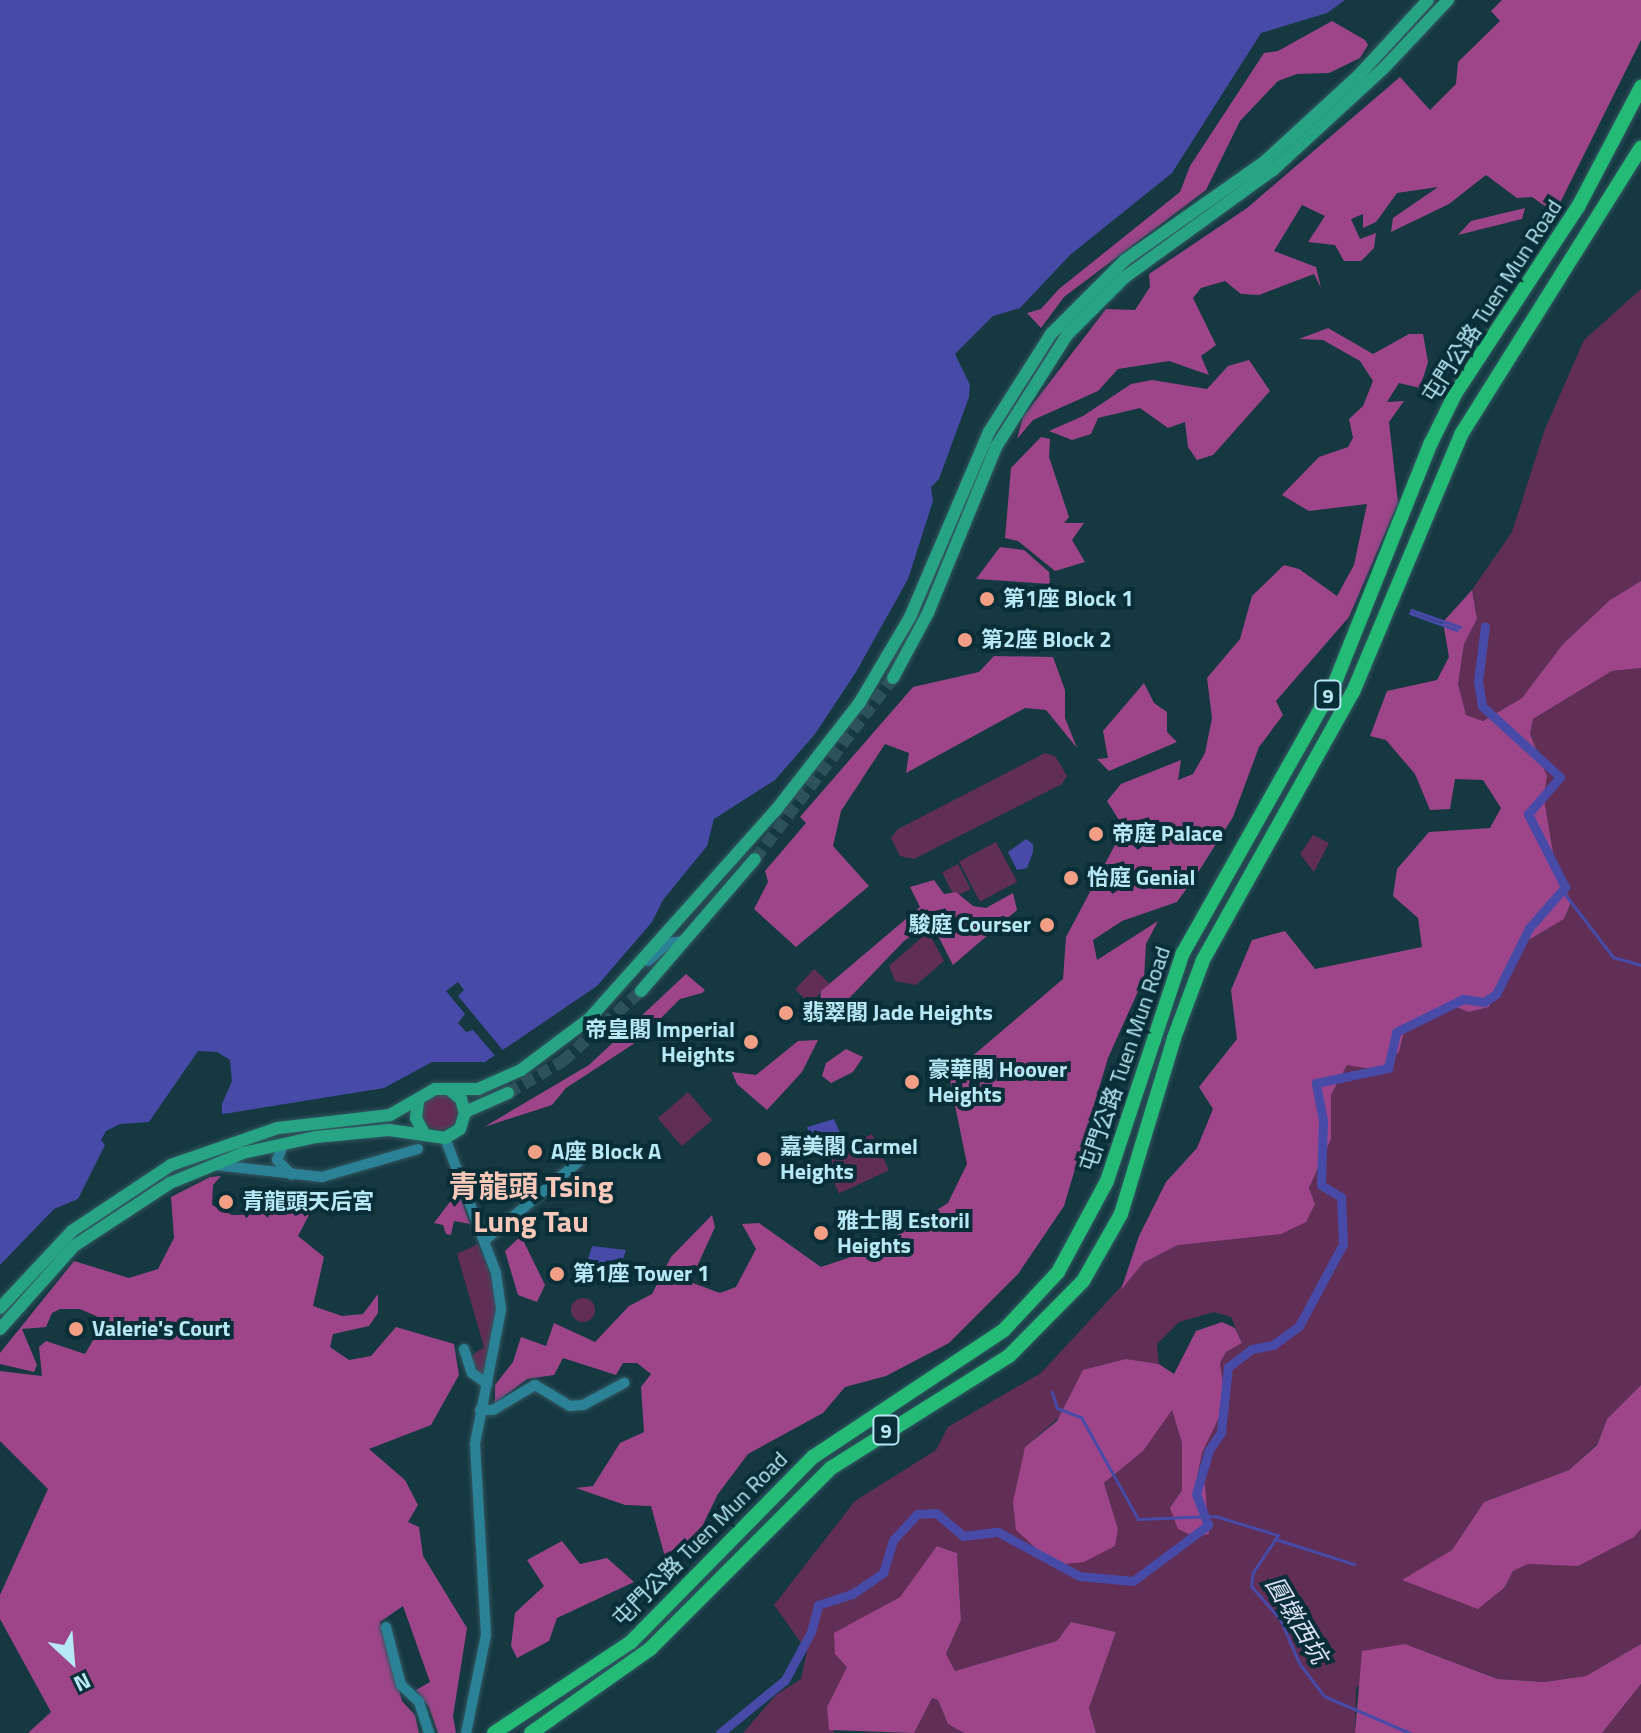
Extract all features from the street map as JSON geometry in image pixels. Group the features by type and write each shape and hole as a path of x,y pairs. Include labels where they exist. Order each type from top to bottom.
{"highway":[{"name":"屯門公路 Tuen Mun Road","path":"494,1733 564,1691 665,1610 813,1457 1004,1330 1065,1262 1107,1181 1183,953 1334,685 1431,443 1455,394 1578,207 1641,87"},
{"name":"屯門公路 Tuen Mun Road","path":"531,1733 573,1706 667,1634 831,1468 1009,1356 1083,1281 1121,1214 1169,1052 1203,960 1353,692 1457,443 1641,148"}],"main road":[{"path":"0,1308 72,1231 171,1165 260,1133 390,1115 418,1102 428,1091 478,1089 521,1070 569,1036 637,970 790,793 860,702 910,617 994,421 1051,334 1125,260 1264,162 1360,74 1428,0"},
{"path":"893,678 928,613 1001,437 1067,335 1125,277 1273,170 1383,69 1448,0"},
{"path":"641,991 755,859"},
{"path":"0,1329 74,1246 130,1206 209,1165 284,1143 351,1133 423,1131 445,1138 460,1129 465,1112 461,1099 450,1090"},
{"path":"465,1112 508,1093"},
{"path":"418,1102 416,1118 423,1131"}],"street":[{"path":"637,970 668,943 684,941"},
{"path":"445,1138 484,1241 501,1310 480,1410 475,1486 486,1635 466,1733"},
{"path":"284,1143 278,1161 297,1177"},
{"path":"209,1165 297,1177 344,1173 413,1149"},
{"path":"484,1241 578,1162"},
{"path":"464,1349 472,1373 487,1384"},
{"path":"480,1410 493,1410 535,1385 570,1406 583,1405 624,1383"},
{"path":"386,1627 401,1685 419,1702 429,1733"}],"shaded area":[{"path":"0,0 1345,0 1327,13 1261,33 1172,173 1070,255 1020,308 993,316 955,354 970,385 969,397 939,479 931,487 933,501 908,579 856,672 815,734 775,780 714,819 707,846 663,900 652,922 597,986 485,1062 432,1062 384,1088 222,1114 222,1104 232,1081 230,1060 217,1052 198,1051 149,1122 120,1124 106,1131 101,1140 105,1145 78,1199 54,1209 0,1265"},
{"path":"1502,0 1641,0 1641,40 1555,213 1532,197 1517,198 1486,175 1449,204 1391,232 1393,218 1438,187 1397,193 1376,222 1363,228 1363,214 1351,219 1360,239 1376,233 1374,248 1361,261 1344,261 1335,245 1308,242 1325,216 1302,205 1274,251 1316,267 1321,288 1314,274 1259,295 1241,294 1225,281 1201,288 1193,298 1216,345 1201,356 1209,375 1169,361 1118,369 1098,391 1033,420 1017,439 1023,417 1106,309 1135,310 1150,287 1149,274 1247,208 1400,77 1430,110 1456,84 1458,62 1500,21 1491,11"},
{"path":"1332,21 1365,40 1368,45 1360,58 1329,73 1297,74 1278,81 1240,121 1206,190 1064,297 1041,328 1027,313 1041,309 1059,289 1180,192 1190,166 1264,53 1278,51"},
{"path":"1525,208 1522,219 1458,235 1471,221"},
{"path":"1641,289 1641,581 1610,600 1563,644 1522,698 1483,721 1466,715 1458,684 1464,644 1477,619 1472,590 1512,532 1545,429 1584,340"},
{"path":"1328,328 1373,354 1409,334 1423,334 1428,362 1420,388 1399,383 1387,402 1404,401 1389,422 1398,503 1349,617 1276,701 1283,715 1259,747 1233,817 1197,874 1177,902 1122,921 1093,940 1097,960 1158,921 1146,944 1144,978 1108,1058 1064,1206 1018,1274 949,1343 886,1376 845,1387 823,1413 748,1454 718,1494 693,1545 665,1557 651,1506 625,1505 576,1488 593,1486 620,1443 644,1432 641,1387 651,1374 637,1363 623,1363 616,1375 563,1358 554,1375 527,1379 495,1403 495,1385 513,1362 521,1337 546,1346 554,1323 595,1342 629,1306 652,1294 671,1257 712,1215 715,1227 690,1282 720,1293 736,1287 756,1249 742,1224 759,1223 821,1267 875,1249 948,1203 967,1164 949,1076 1063,979 1066,937 1124,828 1107,801 1121,784 1181,760 1178,780 1193,774 1205,753 1212,718 1207,678 1240,639 1252,596 1284,565 1299,569 1337,596 1354,565 1367,504 1309,511 1282,495 1319,457 1348,447 1353,438 1349,419 1363,406 1373,381 1360,361 1323,340 1299,339"},
{"path":"1249,360 1270,391 1213,455 1197,460 1188,447 1185,422 1168,428 1140,408 1098,418 1091,434 1072,440 1049,431 1083,416 1131,384 1152,380 1207,389 1228,366"},
{"path":"1041,437 1050,439 1049,457 1069,517 1064,523 1084,523 1072,540 1085,562 1055,571 1018,541 1005,538 1011,468"},
{"path":"1000,547 1024,550 1049,572 1050,584 976,579"},
{"path":"1641,581 1641,668 1612,671 1533,719 1530,734 1547,776 1544,799 1554,858 1571,902 1564,919 1520,945 1489,1007 1469,1012 1448,1004 1406,1024 1399,1052 1378,1070 1347,1065 1331,1095 1331,1139 1309,1188 1315,1204 1306,1222 1281,1234 1178,1245 1143,1263 1121,1290 1139,1236 1166,1182 1197,1148 1213,1109 1199,1087 1237,1039 1231,990 1252,940 1285,931 1315,969 1422,947 1418,918 1393,896 1397,869 1429,832 1490,828 1501,808 1483,780 1455,779 1450,809 1430,810 1415,774 1386,740 1370,736 1387,691 1437,680 1449,657 1443,622 1472,590 1477,619 1464,644 1458,684 1466,715 1483,721 1522,698 1563,644 1610,600"},
{"path":"994,656 1053,657 1065,690 1065,718 1077,748 1046,710 1025,708 906,773 909,753 885,744 841,811 833,846 869,886 796,947 754,909 768,882 765,871 806,823 800,817 913,687 979,672"},
{"path":"1641,668 1641,1385 1607,1419 1597,1444 1569,1470 1484,1502 1452,1550 1403,1580 1505,1588 1513,1571 1528,1564 1578,1565 1641,1529 1641,1644 1586,1676 1544,1682 1499,1679 1405,1644 1356,1688 1355,1733 1096,1733 1089,1708 1116,1632 1071,1622 1057,1641 955,1671 946,1655 961,1620 957,1553 938,1546 900,1597 876,1610 827,1707 834,1733 743,1733 776,1695 801,1679 807,1651 774,1605 855,1501 936,1450 948,1427 1041,1373 1143,1263 1178,1245 1215,1239 1315,1204 1309,1188 1331,1139 1331,1095 1347,1065 1399,1052 1406,1024 1448,1004 1469,1012 1489,1007 1520,945 1564,919 1571,902 1554,858 1544,799 1547,776 1530,734 1533,719 1612,671","holes":["1214,1312 1231,1317 1242,1343 1226,1352 1220,1363 1226,1403 1202,1453 1197,1478 1170,1508 1182,1490 1182,1443 1172,1409 1143,1451 1104,1483 1118,1529 1114,1546 1101,1551 1025,1447 1126,1359 1159,1364 1157,1344 1179,1322"]},
{"path":"1144,683 1154,703 1167,712 1167,732 1177,742 1109,771 1097,759 1108,758 1103,731"},
{"path":"1045,753 1055,756 1067,776 1062,784 914,859 900,856 891,838 898,829"},
{"path":"1313,835 1329,843 1314,872 1300,854"},
{"path":"1026,839 1033,844 1033,852 1027,868 1017,870 1008,852"},
{"path":"996,842 1017,882 980,901 959,862"},
{"path":"958,864 971,889 955,897 942,872"},
{"path":"934,880 944,894 956,892 973,906 986,908 1013,893 1017,910 953,965 931,922 904,941 833,1015 820,1001 821,991 920,907 910,887"},
{"path":"928,932 944,961 916,985 895,981 889,966"},
{"path":"814,969 829,983 810,1004 795,989"},
{"path":"686,974 705,990 702,993 680,999 638,1041 566,1088 552,1105 484,1127 589,1065"},
{"path":"818,1040 802,1072 767,1110 737,1084 732,1072 756,1075 798,1041"},
{"path":"846,1049 863,1057 853,1072 831,1083 822,1076 826,1063"},
{"path":"688,1092 712,1120 682,1146 658,1118"},
{"path":"440,1094 453,1099 458,1112 453,1125 440,1130 427,1125 422,1112 427,1099"},
{"path":"834,1119 840,1133 812,1145 807,1127"},
{"path":"872,1134 889,1170 839,1193 822,1157"},
{"path":"221,1176 213,1185 212,1205 232,1215 310,1213 298,1236 324,1257 313,1306 342,1316 363,1314 378,1294 378,1313 369,1326 333,1334 330,1347 349,1360 371,1356 396,1327 454,1344 459,1375 431,1425 369,1449 405,1480 418,1505 408,1522 419,1527 423,1556 467,1628 453,1716 456,1733 438,1733 429,1707 416,1690 430,1682 403,1606 380,1622 402,1701 415,1715 419,1733 28,1733 51,1712 0,1619 0,1595 48,1489 0,1441 0,1371 42,1376 39,1347 46,1341 85,1354 105,1320 80,1309 60,1309 52,1313 46,1327 22,1329 37,1365 34,1372 0,1364 0,1353 74,1261 129,1278 158,1269 174,1238 171,1197 210,1177"},
{"path":"458,1191 470,1224 454,1221 451,1235 446,1234 443,1225 434,1223"},
{"path":"521,1236 545,1285 537,1302 518,1295 505,1251"},
{"path":"478,1244 494,1284 497,1307 495,1341 482,1378 470,1357 484,1347 457,1254"},
{"path":"592,1246 626,1250 616,1279 586,1265"},
{"path":"583,1298 591,1302 595,1310 591,1318 583,1322 575,1318 571,1310 575,1302"},
{"path":"1222,1322 1235,1328 1242,1343 1226,1352 1220,1363 1226,1403 1202,1453 1197,1478 1205,1485 1209,1534 1195,1537 1178,1529 1170,1508 1182,1490 1182,1443 1172,1410 1143,1451 1104,1483 1118,1529 1115,1546 1084,1562 1054,1565 1016,1530 1013,1502 1025,1447 1057,1421 1083,1370 1126,1359 1159,1364 1174,1374 1196,1331"},
{"path":"1641,1385 1641,1529 1634,1537 1578,1566 1528,1564 1513,1571 1505,1587 1478,1609 1402,1580 1452,1550 1484,1502 1569,1470 1597,1445 1607,1419"},
{"path":"562,1541 580,1564 607,1558 634,1582 557,1618 549,1641 517,1658 511,1646 515,1613 544,1586 527,1560"},
{"path":"937,1546 957,1553 961,1620 946,1654 955,1671 1057,1641 1071,1622 1116,1632 1089,1708 1096,1733 964,1733 948,1724 938,1700 932,1698 914,1733 829,1730 827,1707 847,1667 835,1654 834,1633 900,1597"},
{"path":"1405,1644 1498,1679 1544,1682 1586,1676 1641,1644 1641,1684 1602,1733 1355,1733 1362,1651"},
{"path":"1641,1684 1641,1733 1602,1733"},
{"path":"931,1698 938,1700 948,1724 964,1733 914,1733"}],"pier":[{"path":"458,982 464,990 458,996 506,1054 498,1059 473,1030 466,1032 458,1023 465,1014 446,991"}],"waterway":[{"path":"1411,610 1460,627"},
{"path":"1410,613 1457,630"},
{"path":"720,1733 785,1680 811,1632 818,1605 852,1594 883,1573 893,1540 917,1514 936,1513 963,1536 998,1532 1079,1576 1133,1581 1208,1525 1196,1494 1209,1450 1221,1432 1228,1367 1252,1349 1273,1345 1299,1326 1343,1244 1341,1197 1321,1185 1323,1120 1316,1083 1388,1068 1396,1032 1463,999 1484,1002 1496,994 1529,928 1565,887 1528,814 1560,777 1482,706 1478,682 1485,626"},
{"path":"1564,893 1613,957 1641,965"},
{"name":"圓墩西坑","path":"1052,1392 1057,1408 1081,1417 1138,1519 1215,1516 1278,1535 1253,1572 1251,1586 1280,1619 1299,1663 1324,1696 1410,1733"},
{"path":"1275,1539 1354,1564"}],"tunnel":[{"path":"755,859 893,678"},
{"path":"508,1093 563,1061 641,991"}],"place":[{"name":"第1座 Block 1","path":"987,599"},
{"name":"第2座 Block 2","path":"965,640"},
{"name":"帝庭 Palace","path":"1096,834"},
{"name":"怡庭 Genial","path":"1071,878"},
{"name":"駿庭 Courser","path":"1047,925"},
{"name":"翡翠閣 Jade Heights","path":"786,1013"},
{"name":"帝皇閣 Imperial Heights","path":"751,1042"},
{"name":"豪華閣 Hoover Heights","path":"912,1082"},
{"name":"A座 Block A","path":"535,1152"},
{"name":"嘉美閣 Carmel Heights","path":"764,1159"},
{"name":"青龍頭天后宮","path":"226,1202"},
{"name":"雅士閣 Estoril Heights","path":"821,1233"},
{"name":"第1座 Tower 1","path":"557,1274"},
{"name":"Valerie's Court","path":"76,1329"}],"district":[{"name":"青龍頭 Tsing Lung Tau","path":"531,1203"}]}
